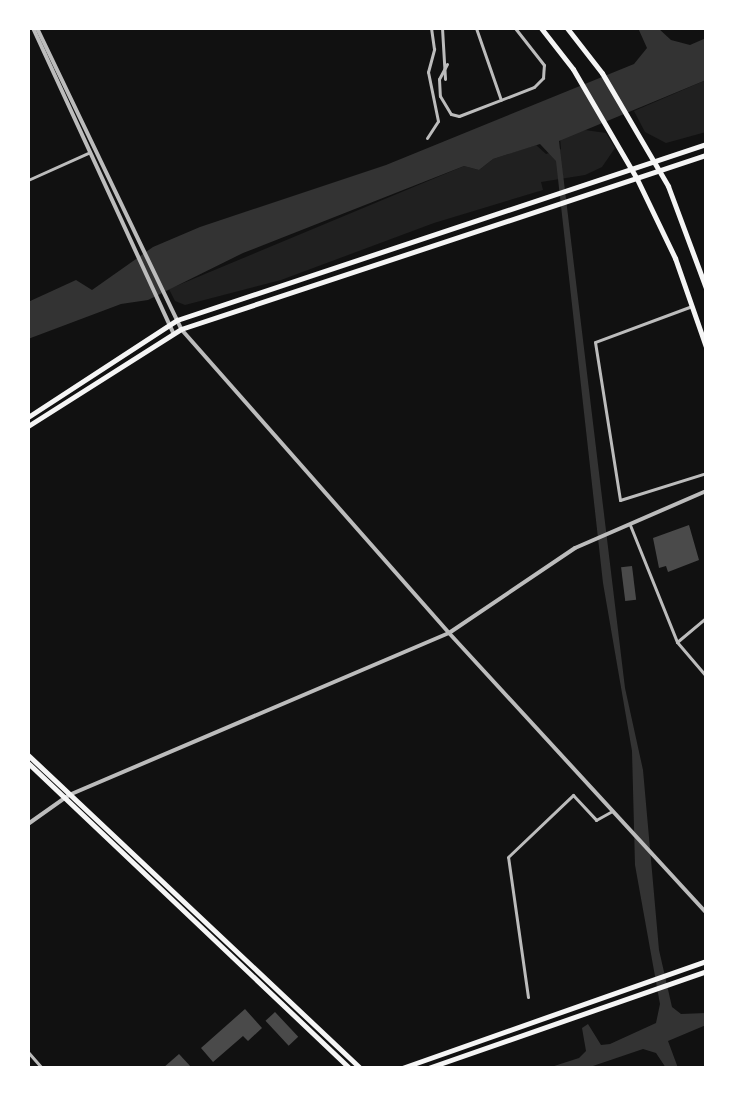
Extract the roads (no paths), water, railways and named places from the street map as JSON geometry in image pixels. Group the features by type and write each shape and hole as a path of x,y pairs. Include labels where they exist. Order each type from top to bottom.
{"main road":[{"path":"541,28 582,83 632,169 692,306 706,347"},
{"path":"567,28 602,73 659,171 706,288"},
{"path":"28,417 177,320 706,144"},
{"path":"28,426 173,332 706,155"},
{"path":"28,755 349,1068"},
{"path":"28,763 360,1068"},
{"path":"402,1068 635,989 706,961"},
{"path":"428,1068 706,971"}],"street":[{"path":"34,28 90,152 181,329 449,633 706,912"},
{"path":"34,28 173,332"},
{"path":"427,138 438,121 428,72 434,49 431,28"},
{"path":"442,28 447,64 445,79"},
{"path":"476,28 501,100"},
{"path":"447,64 439,79 440,96 451,114 459,116 501,100 543,78 544,65 515,28"},
{"path":"28,180 90,152"},
{"path":"692,306 595,342 620,500 706,473"},
{"path":"28,824 67,796 449,633 575,548 706,491"},
{"path":"630,525 677,642 706,676"},
{"path":"677,642 706,618"},
{"path":"528,997 508,857 573,795 596,820 612,810"},
{"path":"28,1052 42,1068"}]}
